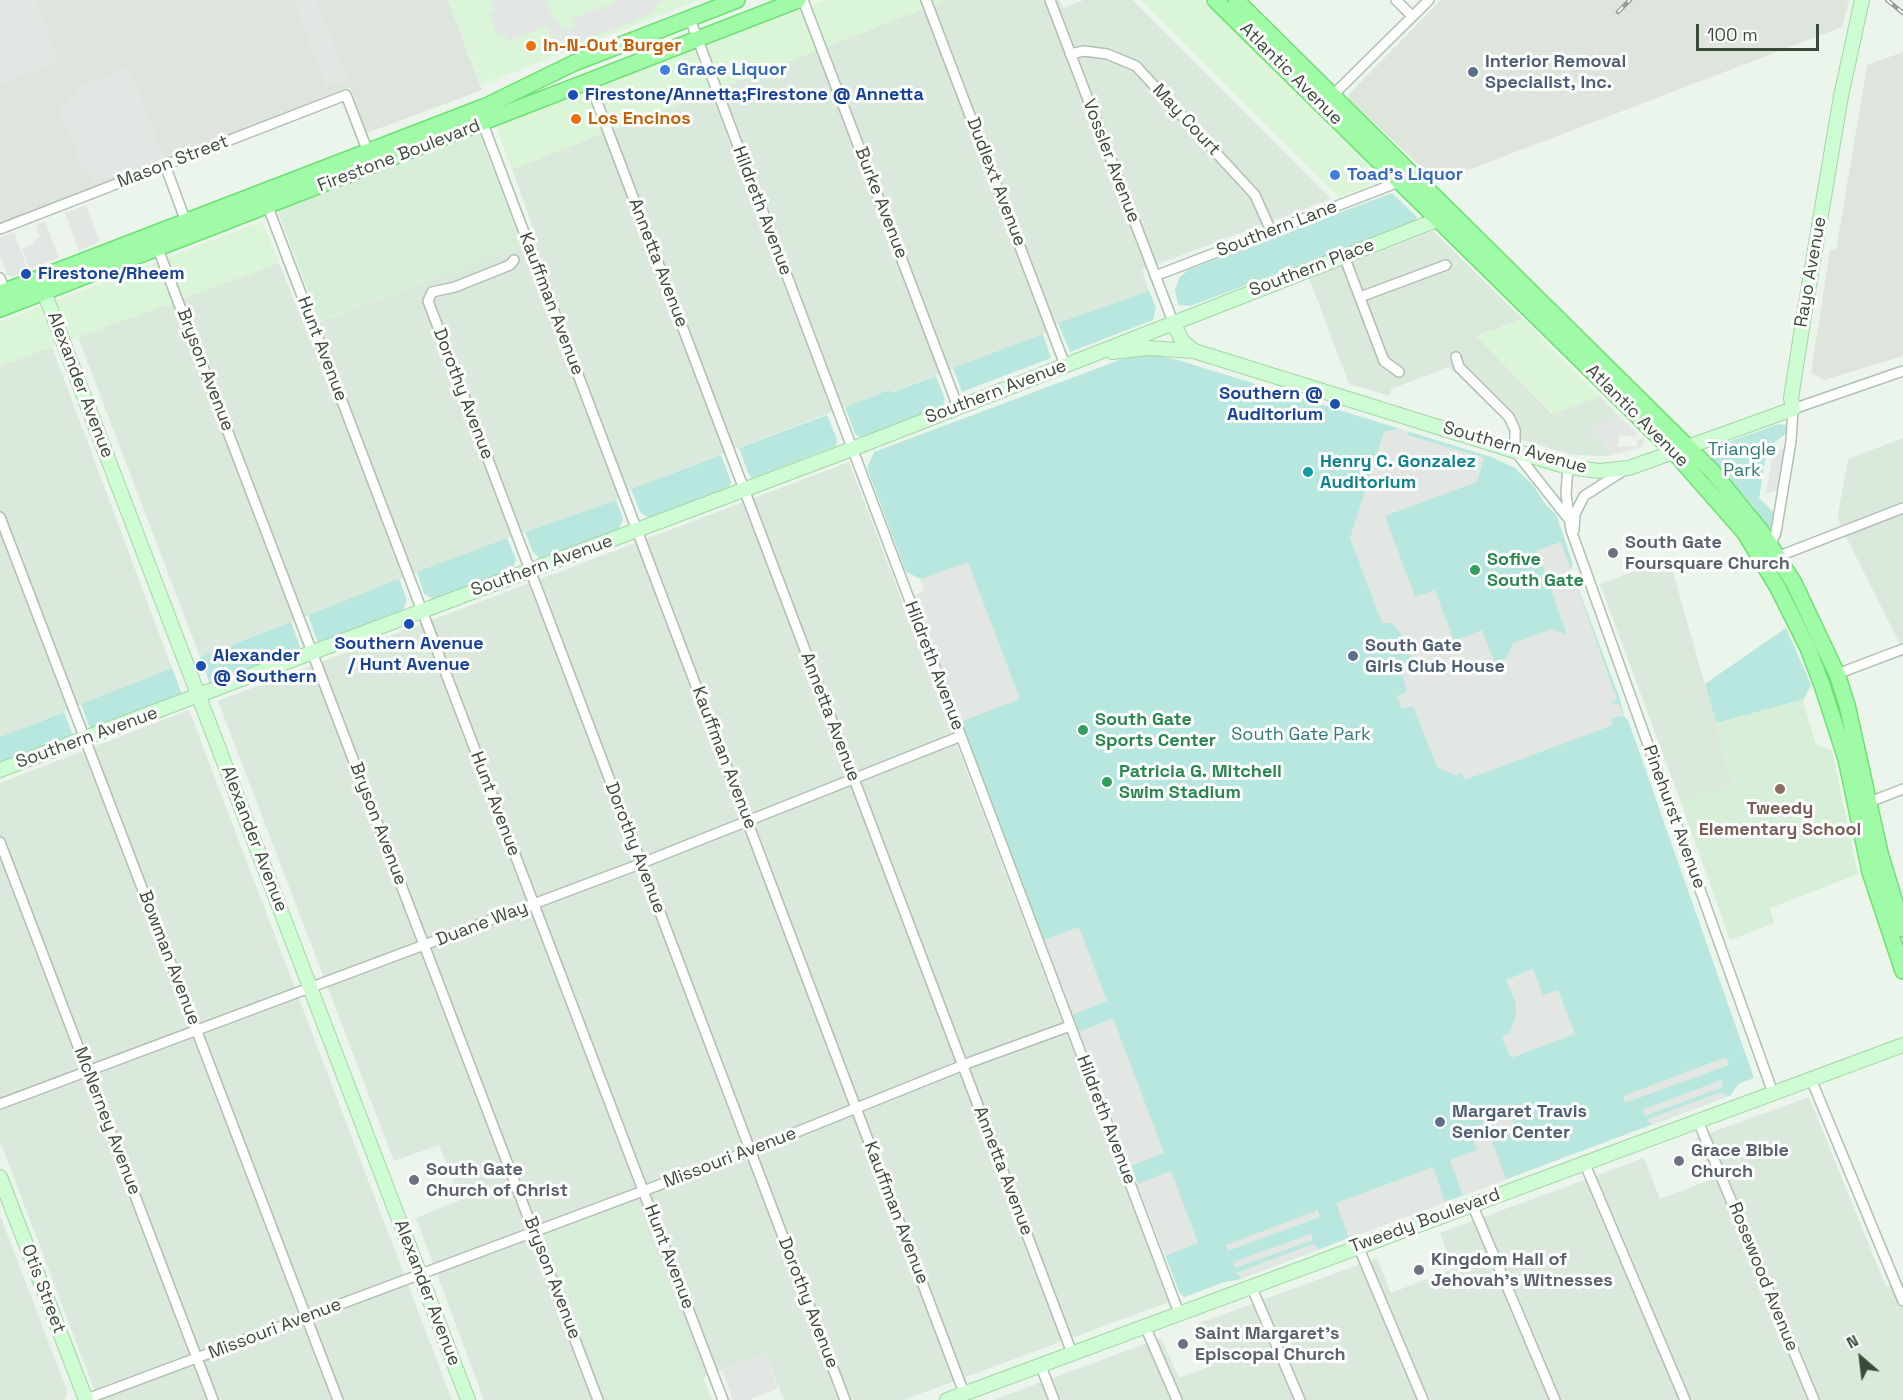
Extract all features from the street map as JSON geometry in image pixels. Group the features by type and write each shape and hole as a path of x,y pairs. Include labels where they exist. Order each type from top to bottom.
{"main road":[{"name":"Firestone Boulevard","path":"42,286 186,222 486,106 553,72 737,0"},
{"name":"Firestone Boulevard","path":"3,296 158,249 798,0"},
{"name":"Atlantic Avenue","path":"1215,0 1328,101 1680,450 1727,488 1775,551 1812,617 1837,674 1847,705 1873,883 1903,971"},
{"name":"Atlantic Avenue","path":"1236,0 1399,182 1445,217"},
{"name":"Atlantic Avenue","path":"1680,450 1745,533 1763,562 1808,648 1903,929"}],"street":[{"name":"Burke Avenue","path":"803,0 958,406"},
{"name":"Dudlext Avenue","path":"926,0 1065,365"},
{"name":"Vossler Avenue","path":"1050,0 1173,322"},
{"path":"1396,0 1412,16"},
{"path":"1328,101 1429,0"},
{"name":"Rayo Avenue","path":"1775,551 1791,441 1793,409 1791,398 1805,309 1841,96 1862,0"},
{"name":"Hildreth Avenue","path":"690,19 1179,1313"},
{"name":"May Court","path":"1070,54 1084,51 1107,54 1136,66 1255,195 1271,231"},
{"name":"Annetta Avenue","path":"589,81 1072,1353"},
{"name":"Mason Street","path":"0,229 346,95 368,152"},
{"name":"Kauffman Avenue","path":"483,124 964,1393"},
{"path":"165,165 186,222"},
{"name":"Southern Lane","path":"1155,276 1399,182"},
{"name":"Hunt Avenue","path":"268,207 723,1400"},
{"name":"Southern Place","path":"1173,322 1445,217"},
{"name":"Bryson Avenue","path":"158,249 598,1400"},
{"name":"Dorothy Avenue","path":"532,253 453,281 428,296 529,570 845,1400"},
{"path":"1344,256 1384,361 1399,372"},
{"path":"1360,297 1446,265"},
{"name":"Alexander Avenue","path":"42,286 468,1400"},
{"name":"Southern Avenue","path":"0,770 852,449 1173,322"},
{"path":"1173,322 1182,341 1194,351"},
{"name":"Southern Avenue","path":"1082,358 1137,349 1194,351 1568,467 1599,471 1629,468 1903,371"},
{"path":"1456,357 1459,367 1509,417 1515,430 1515,451"},
{"name":"Pinehurst Avenue","path":"1515,451 1568,519"},
{"name":"Pinehurst Avenue","path":"1568,467 1566,494 1568,519 1575,541 1773,1093"},
{"name":"Pinehurst Avenue","path":"1575,541 1575,514 1584,496 1629,468"},
{"path":"1763,562 1775,551 1903,508"},
{"name":"Bowman Avenue","path":"0,517 338,1400"},
{"path":"1837,674 1903,649"},
{"name":"Duane Way","path":"0,1104 533,904 961,736"},
{"path":"1862,805 1903,789"},
{"name":"McNerney Avenue","path":"0,842 213,1400"},
{"name":"Missouri Avenue","path":"85,1400 643,1191 1070,1026"},
{"name":"Tweedy Boulevard","path":"947,1400 1903,1045"},
{"path":"1811,1079 1903,1301"},
{"name":"Rosewood Avenue","path":"1698,1121 1814,1400"},
{"path":"1584,1162 1684,1400"},
{"name":"Otis Street","path":"0,1177 85,1400"},
{"path":"1472,1204 1555,1400"},
{"path":"1358,1246 1423,1400"},
{"path":"1251,1286 1300,1400"},
{"path":"1146,1326 1177,1400"},
{"path":"1040,1364 1054,1400"}],"shaded area":[{"path":"0,0 448,0 482,90 367,133 350,87 0,223"},
{"path":"0,0 37,0 58,61 0,85"},
{"path":"293,0 317,0 348,81 326,87"},
{"path":"448,0 699,0 481,85"},
{"path":"490,0 546,0 553,18 564,30 574,26 572,19 614,3 613,0 663,0 654,6 656,12 562,49 560,43 552,40 547,26 508,41 505,34 497,36 489,14 494,11"},
{"path":"825,0 946,0 512,169 496,126"},
{"path":"946,0 1060,0 1063,8 1084,0 1133,0 1331,199 1142,270 1149,291 1058,323 1043,334 890,393 889,390 631,489 616,500 507,538 200,657 78,337 279,263 305,327 537,239 512,169"},
{"path":"1141,0 1203,0 1378,175 1377,183 1339,197"},
{"path":"1441,0 1849,0 1842,27 1437,182 1349,99 1348,95"},
{"path":"1903,52 1903,356 1824,380 1811,373 1830,250 1836,250 1867,65"},
{"path":"130,67 163,157 94,183 89,171 84,172 59,108 77,96 74,88"},
{"path":"479,132 522,245 319,321 277,209"},
{"path":"86,205 100,242 79,251 65,213"},
{"path":"45,221 59,258 29,269 22,249 35,243 34,240 40,237 36,225"},
{"path":"262,221 279,263 0,366 0,322"},
{"path":"1433,231 1523,319 1477,336 1552,414 1600,396 1619,416 1592,426 1594,433 1603,440 1609,456 1572,455 1522,440 1513,416 1505,408 1498,415 1449,367 1391,389 1390,396 1349,384 1309,278"},
{"path":"14,232 28,270 12,277 8,276 0,256 0,238"},
{"path":"1523,319 1600,396 1551,415 1552,412 1477,337"},
{"path":"52,347 172,668 0,737 0,366"},
{"path":"1619,416 1636,432 1637,437 1619,435 1618,447 1637,446 1637,440 1645,438 1642,447 1609,456 1603,441 1597,438 1592,426"},
{"path":"1398,429 1408,431 1407,435 1484,458 1477,482 1385,516 1415,597 1435,590 1454,641 1482,630 1495,663 1506,658 1513,643 1552,629 1567,635 1537,550 1561,542 1617,699 1611,704 1619,704 1624,716 1611,718 1613,725 1465,780 1462,773 1455,775 1437,767 1413,706 1402,709 1397,697 1407,691 1401,671 1408,665 1411,657 1406,642 1396,627 1390,623 1382,623 1350,538 1384,432"},
{"path":"1903,438 1903,650 1839,523 1838,514 1848,459"},
{"path":"1785,448 1778,490 1766,494 1773,453"},
{"path":"849,462 1169,1302 903,1400 784,1400 765,1354 703,1377 636,1202 545,1236 609,1400 484,1400 416,1218 460,1200 439,1145 394,1161 218,701"},
{"path":"1669,558 1733,784 1681,803 1600,584"},
{"path":"968,562 1020,699 960,722 912,596 925,591 920,579"},
{"name":"Tweedy Elementary School","path":"1786,628 1811,685 1803,702 1816,744 1832,751 1858,874 1770,908 1774,923 1730,940 1681,803 1733,783 1705,684"},
{"path":"189,710 452,1400 98,1400 0,1141 0,783"},
{"path":"1079,927 1107,1001 1072,1015 1044,940"},
{"path":"1533,969 1543,995 1558,990 1575,1034 1511,1058 1502,1037 1509,1033 1516,1016 1516,1004 1506,980"},
{"path":"1113,1018 1164,1153 1131,1166 1079,1032"},
{"path":"1726,1057 1729,1065 1625,1103 1623,1096"},
{"path":"1721,1080 1723,1087 1645,1116 1642,1110"},
{"path":"1721,1092 1728,1096 1652,1124 1646,1120"},
{"path":"1809,1097 1886,1287 1903,1281 1903,1400 993,1400 1161,1338 1179,1378 1213,1365 1197,1324 1377,1258 1391,1293 1453,1269 1440,1233 1644,1158 1660,1199 1713,1179 1696,1138"},
{"path":"1510,1113 1515,1126 1490,1136 1506,1179 1463,1196 1450,1160 1477,1150 1469,1129"},
{"path":"1433,1167 1445,1202 1349,1238 1336,1203"},
{"path":"1171,1171 1198,1243 1165,1256 1137,1184"},
{"path":"636,1202 712,1400 609,1400 545,1236"},
{"path":"1318,1210 1320,1217 1228,1251 1226,1245"},
{"path":"0,1215 68,1393 64,1400 0,1400"},
{"path":"1311,1234 1313,1240 1235,1268 1233,1262"},
{"path":"1313,1244 1319,1249 1242,1278 1236,1273"},
{"path":"765,1354 778,1389 748,1400 733,1400 722,1370"}],"green space":[{"path":"1392,193 1417,217 1414,222 1190,306 1178,305 1175,290 1179,278 1188,270"},
{"path":"1149,291 1156,308 1153,320 1070,352 1058,323"},
{"path":"1043,334 1051,358 962,392 953,368"},
{"name":"South Gate Park","path":"1158,356 1178,360 1491,457 1515,468 1533,485 1546,505 1556,514 1573,564 1571,569 1620,699 1624,716 1628,720 1754,1078 1738,1084 1731,1095 1237,1280 1224,1282 1185,1297 1180,1294 912,596 925,591 921,579 906,572 867,468 874,452 1125,358"},
{"path":"936,376 945,399 943,406 861,438 855,434 845,407 889,390 891,393"},
{"path":"827,415 837,439 836,446 752,478 749,475 739,448"},
{"name":"Triangle Park","path":"1779,424 1786,425 1787,433 1767,448 1759,498 1774,513 1772,527 1766,528 1753,506 1712,459 1713,447"},
{"path":"721,455 731,482 729,487 649,518 640,512 631,489"},
{"path":"616,500 623,518 619,529 540,559 533,552 525,532"},
{"path":"507,538 516,559 513,569 433,599 424,594 417,572"},
{"path":"399,579 407,600 403,610 318,643 308,615"},
{"path":"291,622 300,647 297,651 210,684 200,657"},
{"path":"1786,628 1811,685 1803,699 1716,723 1705,684"},
{"path":"172,668 182,694 90,729 81,704"},
{"path":"64,712 72,733 69,737 0,763 0,737"}],"railway":[{"path":"1618,12 1630,0"},
{"path":"1887,0 1903,13"}],"place":[{"name":"In-N-Out Burger","path":"531,46"},
{"name":"Grace Liquor","path":"665,70"},
{"name":"Interior Removal Specialist, Inc.","path":"1473,72"},
{"name":"Firestone/Annetta;Firestone @ Annetta","path":"573,95"},
{"name":"Los Encinos","path":"576,119"},
{"name":"Toad's Liquor","path":"1335,175"},
{"name":"Firestone/Rheem","path":"26,274"},
{"name":"Southern @ Auditorium","path":"1335,404"},
{"name":"Henry C. Gonzalez Auditorium","path":"1308,472"},
{"name":"South Gate Foursquare Church","path":"1613,553"},
{"name":"Sofive South Gate","path":"1475,570"},
{"name":"Southern Avenue / Hunt Avenue","path":"409,624"},
{"name":"South Gate Girls Club House","path":"1353,656"},
{"name":"Alexander @ Southern","path":"201,666"},
{"name":"South Gate Sports Center","path":"1083,730"},
{"name":"Patricia G. Mitchell Swim Stadium","path":"1107,782"},
{"name":"Tweedy Elementary School","path":"1780,789"},
{"name":"Margaret Travis Senior Center","path":"1440,1122"},
{"name":"Grace Bible Church","path":"1679,1161"},
{"name":"South Gate Church of Christ","path":"414,1180"},
{"name":"Kingdom Hall of Jehovah's Witnesses","path":"1419,1270"},
{"name":"Saint Margaret's Episcopal Church","path":"1183,1344"}]}
